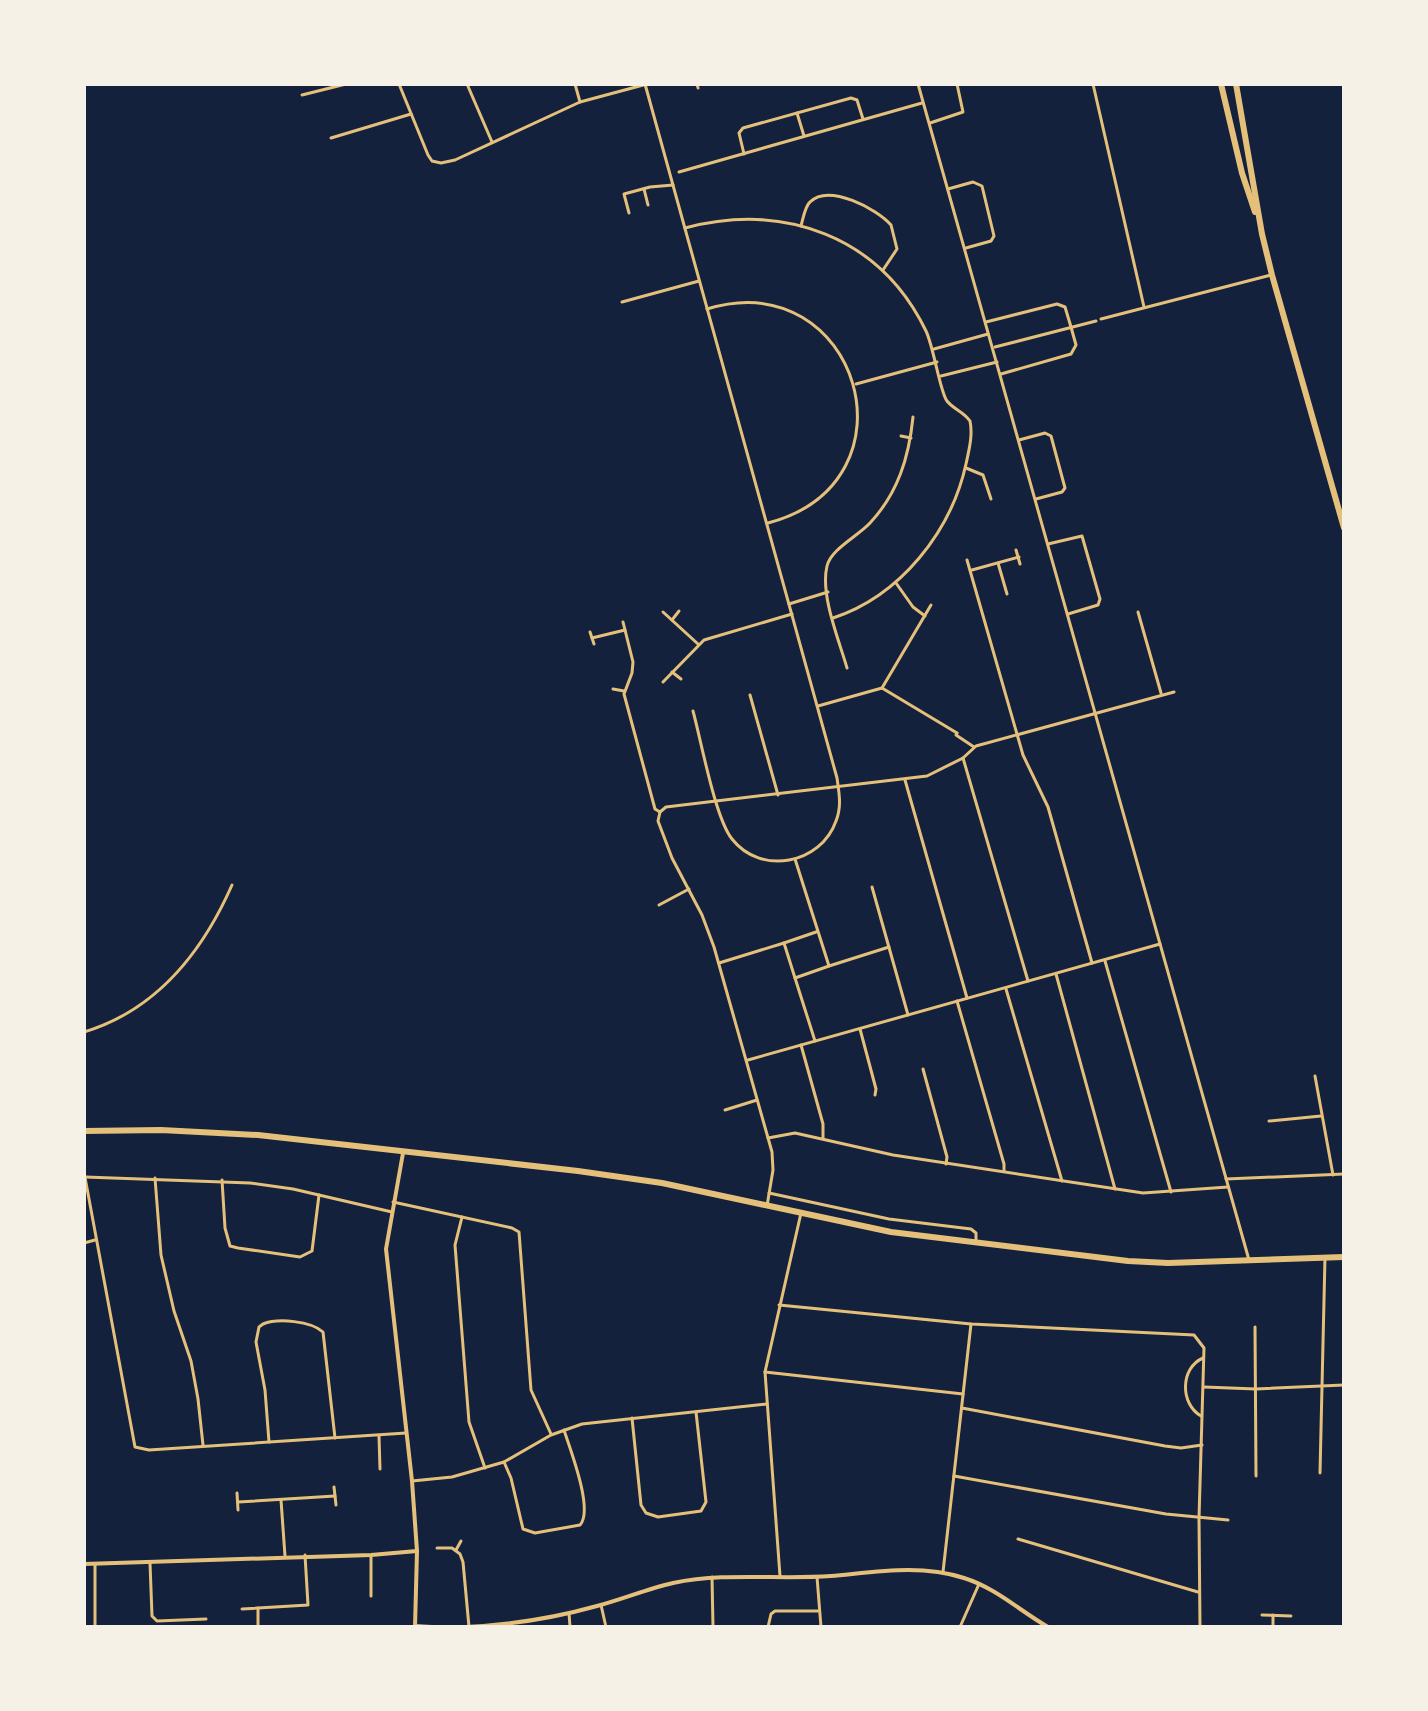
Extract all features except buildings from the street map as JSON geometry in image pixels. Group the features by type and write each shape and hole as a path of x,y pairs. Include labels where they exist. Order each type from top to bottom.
{"main road":[{"path":"1221,84 1242,173 1262,234"},
{"path":"1236,84 1262,234 1344,528"},
{"path":"84,1131 207,1132 307,1139 614,1175 891,1232 1147,1263 1344,1257"}],"street":[{"path":"302,95 346,84"},
{"path":"399,84 432,161 441,163 455,160 580,102 645,84 839,788 839,810 832,830 817,847 795,859 774,861 743,850 724,827 693,711"},
{"path":"467,84 492,142"},
{"path":"575,84 580,102"},
{"path":"918,84 1249,1260"},
{"path":"929,123 963,112 957,84"},
{"path":"1093,84 1144,307"},
{"path":"744,154 739,136 741,130 797,113 854,98 863,119"},
{"path":"670,174 923,103"},
{"path":"797,113 804,136"},
{"path":"331,138 411,114"},
{"path":"948,189 973,182 982,186 994,236 991,241 965,248"},
{"path":"629,213 624,194 673,185"},
{"path":"644,189 648,205"},
{"path":"801,226 808,203 835,194 885,219 891,225 897,249 882,271"},
{"path":"685,228 716,221 753,218 801,226 844,243 882,271 910,304 934,349 946,400 964,414 971,426 965,468 954,502 918,559 895,582 859,608 833,618"},
{"path":"993,348 1272,275"},
{"path":"622,302 699,280"},
{"path":"707,309 751,302 780,307 796,314 823,332 854,385 858,423 851,454 840,474 826,491 803,510 767,523"},
{"path":"986,322 1061,304 1066,309 1076,345 1071,354 1001,374"},
{"path":"934,349 989,334"},
{"path":"854,385 937,362"},
{"path":"941,376 997,362"},
{"path":"847,668 833,618 826,569 830,557 862,531 882,508 903,469 913,417"},
{"path":"1019,440 1048,433 1058,461 1064,490 1035,499"},
{"path":"901,436 911,438"},
{"path":"965,468 983,475 991,499"},
{"path":"1048,544 1082,536 1100,599 1098,605 1068,614"},
{"path":"1016,550 1020,564"},
{"path":"970,571 1019,557"},
{"path":"967,560 1023,755 1048,807 1092,963"},
{"path":"998,563 1007,594"},
{"path":"895,582 913,607 925,616"},
{"path":"789,604 828,592"},
{"path":"818,706 882,688 931,605"},
{"path":"672,620 679,611"},
{"path":"663,612 698,644"},
{"path":"1138,612 1161,695"},
{"path":"663,682 698,644 714,636 792,614"},
{"path":"623,622 633,662 624,691 655,809 660,812"},
{"path":"592,638 625,630"},
{"path":"590,632 594,644"},
{"path":"844,656 853,654"},
{"path":"672,672 681,679"},
{"path":"882,688 957,733 974,747"},
{"path":"613,689 624,691"},
{"path":"767,1206 773,1161 768,1138 719,963 706,925 672,858 658,821 660,812 666,807 935,774 963,758 974,747 1174,692"},
{"path":"750,695 778,795"},
{"path":"963,758 1029,981"},
{"path":"905,780 967,998"},
{"path":"795,859 829,966"},
{"path":"84,1032 110,1024 162,990 203,942 232,885"},
{"path":"872,887 908,1015"},
{"path":"659,905 689,889"},
{"path":"719,963 816,932"},
{"path":"784,943 815,1041"},
{"path":"746,1060 1160,944"},
{"path":"795,978 889,947"},
{"path":"1105,960 1171,1192"},
{"path":"1056,974 1115,1189"},
{"path":"1006,987 1062,1181"},
{"path":"957,1001 1004,1164 1003,1172"},
{"path":"860,1029 875,1095"},
{"path":"801,1045 823,1124 823,1139"},
{"path":"923,1069 947,1157 946,1164"},
{"path":"1315,1076 1333,1175"},
{"path":"725,1110 757,1100"},
{"path":"1269,1121 1322,1115"},
{"path":"768,1138 790,1133 946,1164 1143,1193 1228,1187"},
{"path":"403,1151 386,1249 412,1481 417,1551 415,1627 432,1627"},
{"path":"1226,1179 1344,1174"},
{"path":"392,1212 319,1194 222,1180 84,1175 135,1447 149,1450 408,1433"},
{"path":"155,1178 161,1255 174,1311 191,1361 203,1445"},
{"path":"222,1180 225,1228 230,1246 300,1257 312,1251 319,1194"},
{"path":"769,1193 889,1219 971,1229 977,1236 976,1243"},
{"path":"393,1202 519,1232 531,1390 551,1435"},
{"path":"780,1577 765,1372 801,1213"},
{"path":"462,1217 455,1245 469,1422 485,1468"},
{"path":"84,1243 95,1240"},
{"path":"1320,1473 1325,1257"},
{"path":"779,1305 971,1324 1190,1333 1204,1348 1199,1518 1200,1627"},
{"path":"269,1442 265,1390 256,1337 259,1327 275,1320 316,1326 323,1332 335,1438"},
{"path":"943,1572 971,1324"},
{"path":"1255,1327 1256,1476"},
{"path":"1203,1358 1197,1360 1187,1374 1186,1399 1196,1414 1203,1417"},
{"path":"765,1372 963,1394"},
{"path":"1203,1387 1256,1389 1344,1385"},
{"path":"412,1481 452,1477 504,1462 551,1435 582,1424 767,1404"},
{"path":"962,1408 1165,1446 1181,1448 1203,1445"},
{"path":"632,1418 641,1505 646,1513 658,1517 704,1508 706,1502 696,1412"},
{"path":"504,1462 523,1529 535,1533 580,1525 586,1514 564,1430"},
{"path":"379,1436 380,1469"},
{"path":"954,1476 1166,1514 1228,1520"},
{"path":"334,1487 336,1505"},
{"path":"237,1493 238,1510"},
{"path":"238,1502 335,1496"},
{"path":"281,1500 285,1556"},
{"path":"1018,1539 1198,1592"},
{"path":"456,1550 461,1541"},
{"path":"437,1548 456,1550"},
{"path":"456,1550 463,1562 467,1627 498,1626 569,1613 674,1583 712,1577 817,1577 903,1569 943,1572 979,1584 1004,1596 1048,1627"},
{"path":"84,1564 417,1551"},
{"path":"242,1609 308,1605 305,1555"},
{"path":"371,1555 371,1596"},
{"path":"150,1563 152,1616 157,1621 206,1619"},
{"path":"95,1564 95,1627"},
{"path":"712,1577 713,1627"},
{"path":"817,1577 821,1627"},
{"path":"960,1627 979,1584"},
{"path":"601,1605 606,1627"},
{"path":"258,1608 258,1627"},
{"path":"768,1627 771,1614 775,1611 819,1611"},
{"path":"569,1613 570,1627"},
{"path":"1262,1615 1291,1616"},
{"path":"1273,1615 1273,1627"}]}
